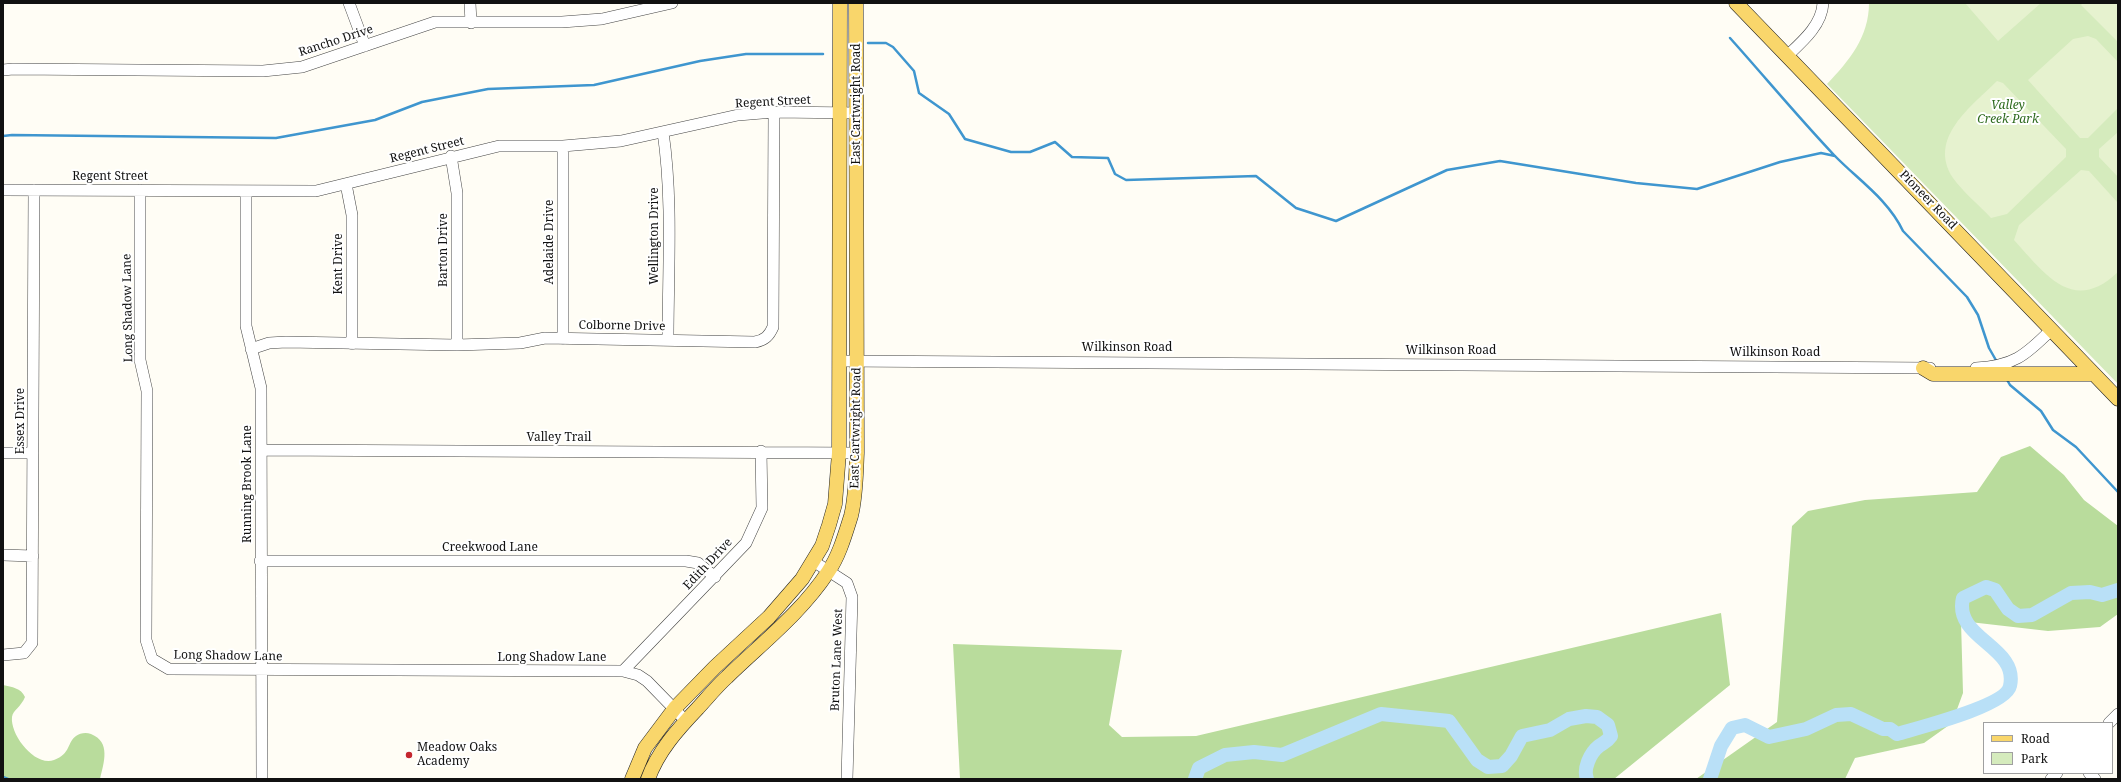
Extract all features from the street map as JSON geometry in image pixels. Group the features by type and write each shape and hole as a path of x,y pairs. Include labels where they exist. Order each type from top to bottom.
{"main road":[{"name":"East Cartwright Road","path":"632,779 645,748 675,708 715,667 768,618 802,579 822,546 835,504 839,453 840,3"},
{"name":"East Cartwright Road","path":"648,779 652,767 665,746 686,721 726,677 790,619 828,571 845,535 851,515 855,494 857,453 856,3"},
{"name":"Pioneer Road","path":"1736,3 2118,399"},
{"path":"1923,368 1933,374 1975,371 2093,374"}],"street":[{"path":"349,3 365,46"},
{"path":"470,3 471,23"},
{"name":"Rancho Drive","path":"3,70 263,72 302,67 435,22 562,22 602,19 672,3"},
{"path":"1787,56 1804,40 1819,20 1823,3"},
{"name":"Regent Street","path":"3,190 316,190 346,184 451,156 498,146 563,146 621,141 738,115 774,112 857,113"},
{"name":"Colborne Drive","path":"251,349 269,343 286,342 352,344 457,344 520,343 545,338 762,341 769,335 773,327 774,112"},
{"name":"Wellington Drive","path":"663,132 666,152 668,202 668,340"},
{"name":"Adelaide Drive","path":"563,146 563,339"},
{"name":"Barton Drive","path":"451,156 457,193 457,344"},
{"name":"Kent Drive","path":"346,184 352,215 352,344"},
{"name":"Essex Drive","path":"3,655 20,655 28,651 32,643 34,190"},
{"name":"Long Shadow Lane","path":"140,190 140,360 147,391 146,640 152,659 169,669 623,671 638,675 647,681 686,721"},
{"name":"Running Brook Lane","path":"246,191 246,326 261,388 260,561 262,779"},
{"path":"1975,371 2028,354 2051,330"},
{"name":"Wilkinson Road","path":"839,361 1923,368"},
{"name":"Valley Trail","path":"261,450 761,451 857,453"},
{"name":"Edith Drive","path":"623,671 715,577 746,543 762,508 761,451"},
{"path":"3,453 34,453"},
{"path":"3,556 33,556"},
{"name":"Creekwood Lane","path":"260,561 686,561 698,563 715,577"},
{"name":"Bruton Lane West","path":"813,561 847,583 852,597 847,779"},
{"path":"2110,722 2118,714"}],"green space":[{"name":"Valley Creek Park","path":"1869,3 2118,3 2118,384 1827,84 1850,57 1862,38 1866,27"},
{"path":"1965,3 2041,3 1998,41"},
{"path":"2083,3 2118,3 2118,42 2081,5"},
{"path":"2088,36 2096,39 2118,62 2118,108 2088,138 2080,138 2028,80 2073,39"},
{"path":"1997,81 2003,83 2066,149 2066,157 2007,214 1991,218 1953,178 1946,163 1945,149 1949,136 1965,112"},
{"path":"2118,132 2118,177 2099,157 2099,149"},
{"path":"2081,170 2089,171 2118,203 2118,272 2102,284 2087,290 2073,290 2061,285 2049,276 2014,240 2019,225"},
{"path":"2030,446 2064,475 2084,500 2118,526 2118,614 2100,627 2048,631 1961,621 1963,693 1952,723 1924,743 1855,758 1845,779 1696,779 1777,722 1792,526 1808,511 1865,500 1977,492 2001,457"},
{"path":"1721,613 1730,685 1614,779 960,779 953,644 1122,650 1109,725 1122,737 1196,736"},
{"path":"3,685 19,690 25,697 14,712 12,724 19,740 25,748 39,759 47,761 54,760 63,755 71,741 76,736 83,733 91,734 101,742 104,747 104,759 100,779 3,779"}],"waterway":[{"path":"1730,38 1834,155 1881,199 1897,220 1903,231 1967,297 1978,315 1989,348 1997,362"},
{"path":"868,43 886,43 893,47 914,71 919,93 949,114 965,139 1011,152 1030,152 1055,142 1072,157 1108,158 1115,174 1126,180 1256,176 1296,208 1336,221 1447,170 1500,161 1636,183 1697,189 1780,162 1821,153 1835,156"},
{"path":"3,136 276,138 375,120 422,102 488,89 594,85 700,61 746,54 823,54"},
{"path":"2006,378 2010,385 2041,411 2053,430 2076,447 2118,492"},
{"path":"1710,779 1721,746 1732,728 1745,725 1769,737 1806,729 1836,715 1851,714 1883,729 1890,729 1897,734 1960,715 1978,708 2005,694 2010,686 2010,672 2005,661 1967,623 1963,612 1963,598 1986,587 1995,590 2008,609 2018,616 2032,615 2071,593 2090,592 2102,595 2118,590"},
{"path":"1195,779 1199,768 1225,755 1254,752 1282,755 1381,714 1449,721 1477,760 1488,767 1502,766 1511,756 1522,736 1550,730 1569,719 1586,716 1597,717 1608,725 1611,736 1607,741 1599,746 1590,757 1586,771 1587,779"},
{"path":"3,777 8,779"}],"place":[{"name":"Meadow Oaks Academy","path":"409,755"}]}
